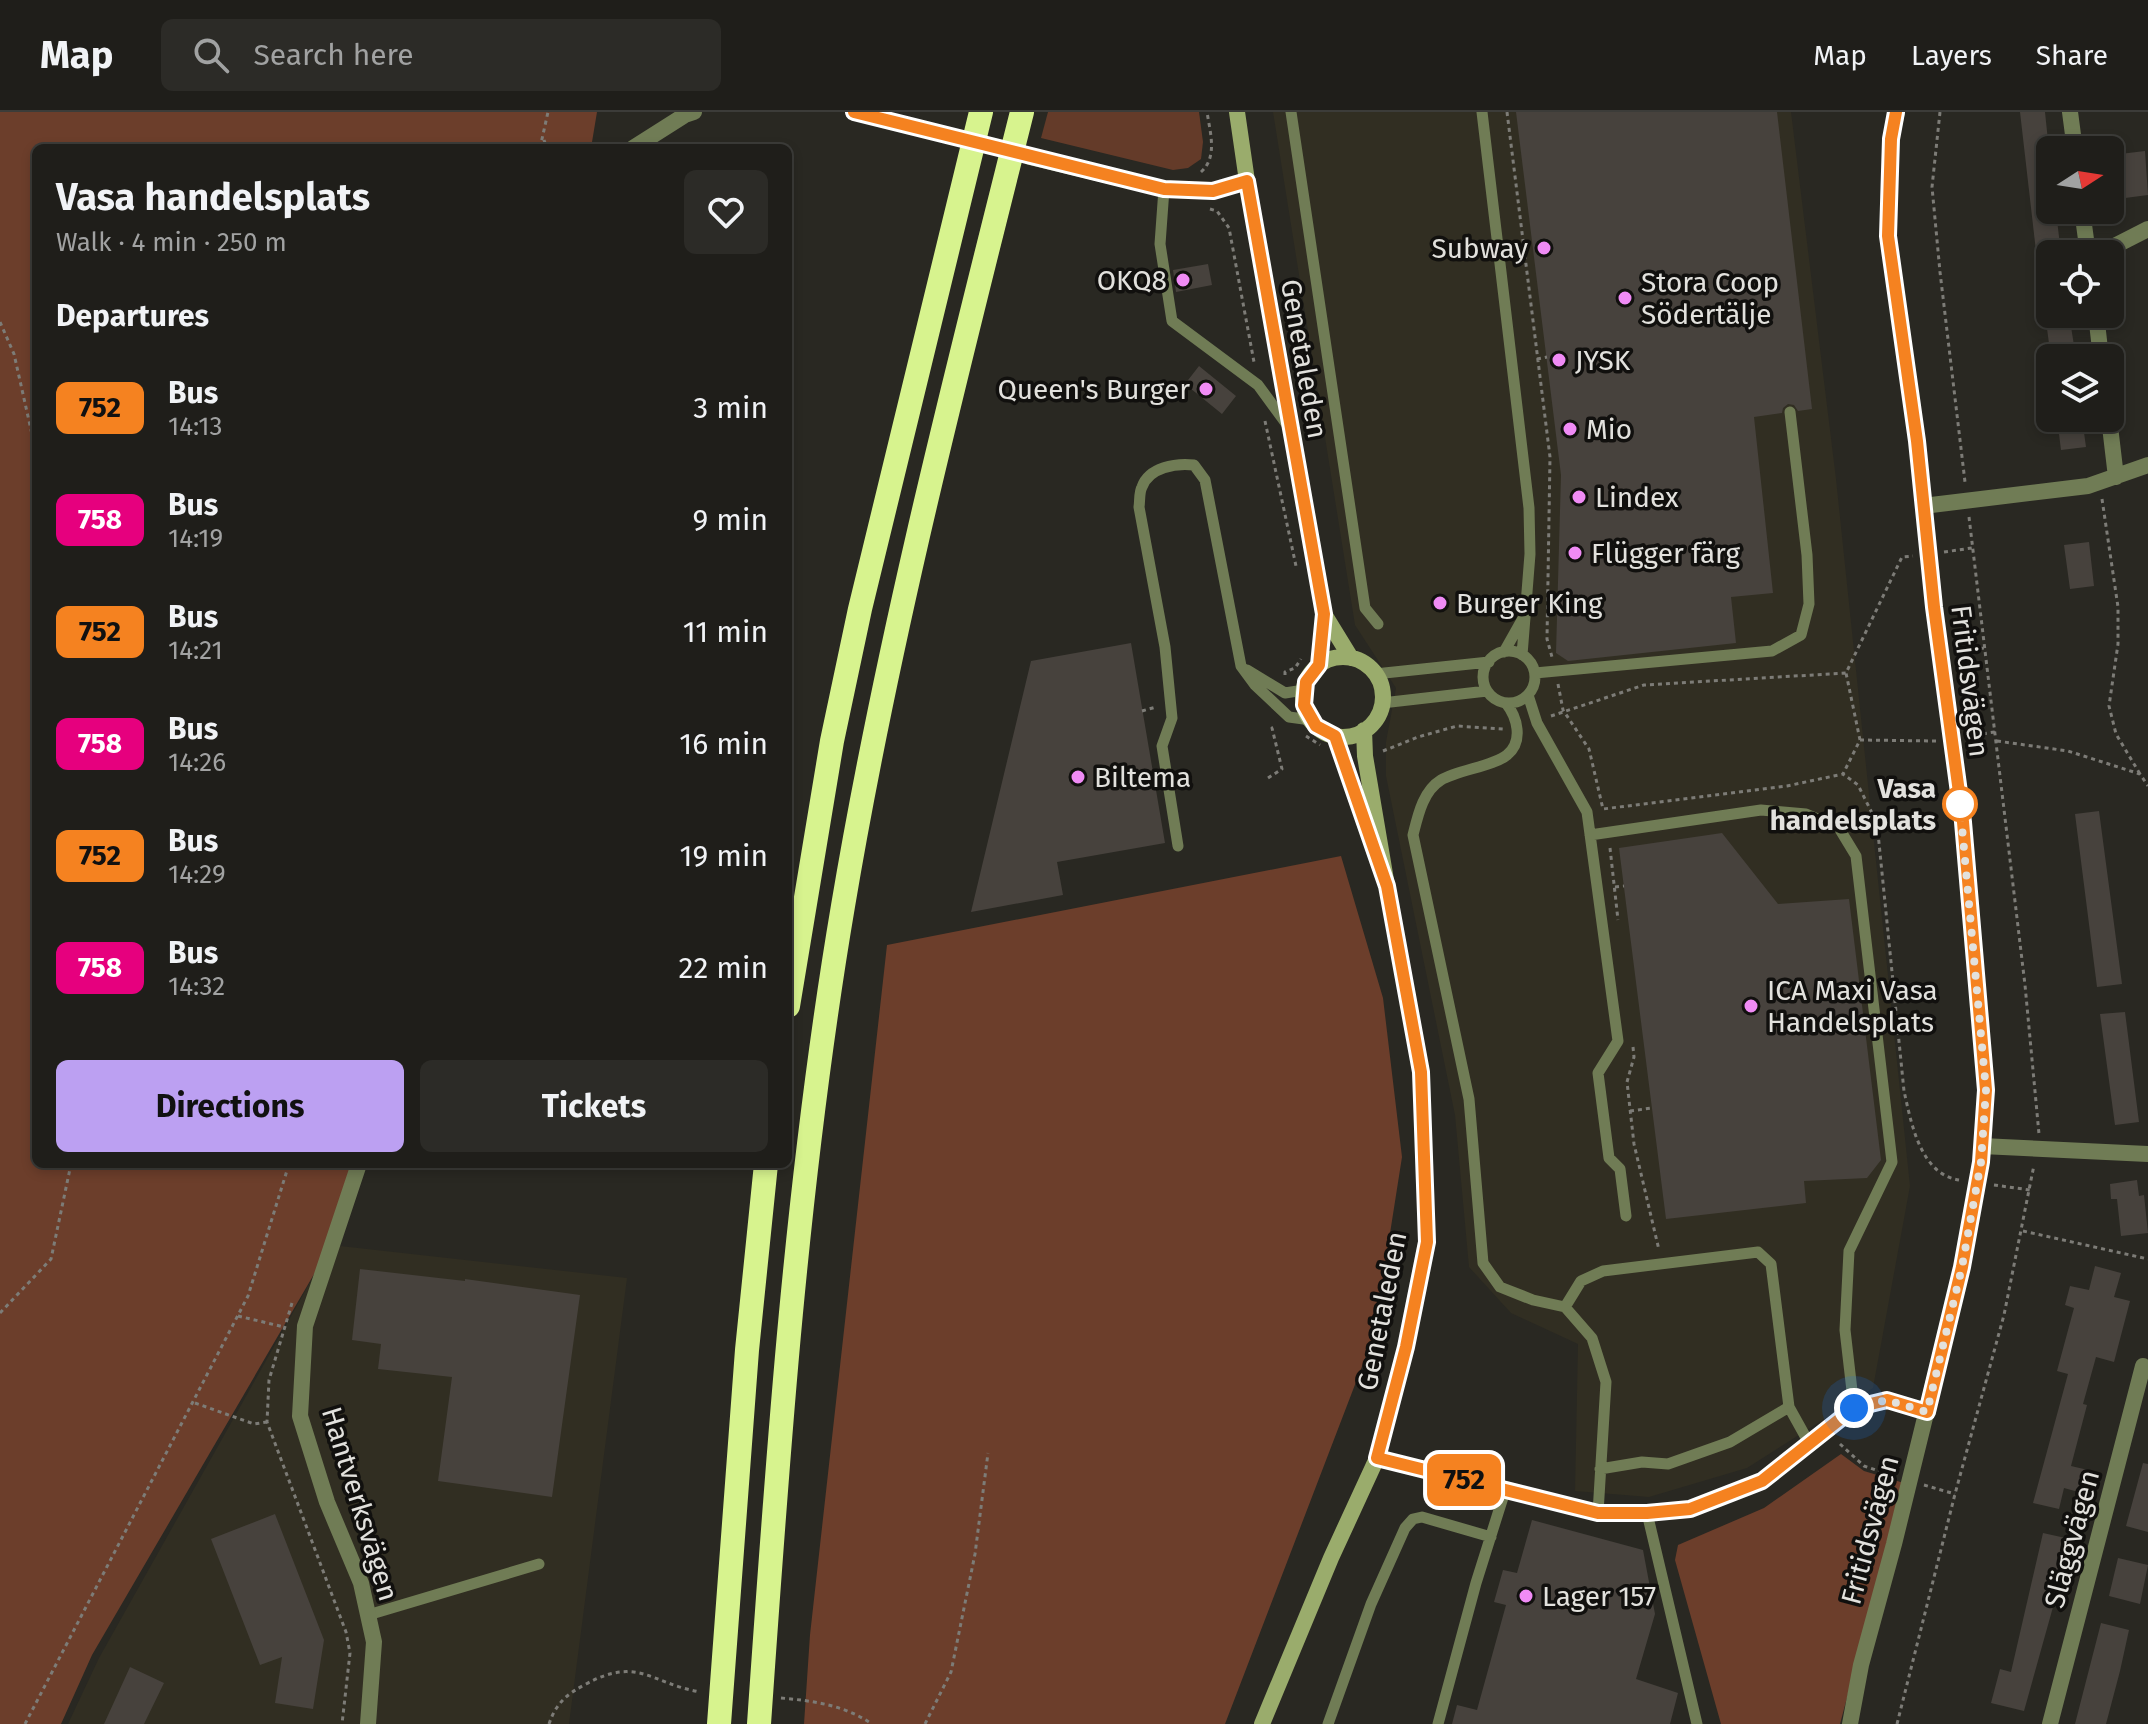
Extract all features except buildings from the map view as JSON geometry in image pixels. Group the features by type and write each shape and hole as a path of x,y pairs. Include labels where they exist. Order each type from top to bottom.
{"highway":[{"path":"792,982 832,741 857,623 981,112"},
{"path":"759,1724 793,1284 819,1056 842,908 900,609 1022,112"},
{"path":"719,1724 746,1365 766,1168"}],"main road":[{"name":"Genetaleden","path":"1237,112 1324,614 1319,665 1309,675 1304,690"},
{"name":"Genetaleden","path":"1324,614 1351,658 1364,663 1375,674"},
{"path":"1319,665 1334,658 1351,658"},
{"path":"1304,690 1304,705 1311,720 1321,730 1335,736 1351,736 1364,730 1376,718 1382,703 1382,688 1375,674"},
{"name":"Genetaleden","path":"1262,1724 1331,1558 1377,1458 1406,1347 1427,1242 1421,1072 1365,756 1364,730"},
{"name":"Genetaleden","path":"1335,736 1387,886"}],"street":[{"path":"639,144 694,112"},
{"path":"854,112 951,136"},
{"name":"Fritidsvägen","path":"1850,1724 1861,1665 1962,1267 1977,1183 1986,1090 1964,838 1928,555 1917,441 1888,236 1891,139 1897,112"},
{"path":"2070,112 2073,136"},
{"path":"1030,157 1164,189 1213,191 1247,181"},
{"path":"2124,241 2148,229"},
{"path":"2108,479 2109,432"},
{"path":"1923,506 2088,486 2148,465"},
{"path":"1982,1146 2148,1154"},
{"name":"Hantverksvägen","path":"358,1168 305,1326 300,1416 327,1502 361,1583 374,1642 368,1724"},
{"name":"Släggvägen","path":"2050,1724 2143,1366"},
{"path":"1377,1458 1598,1513 1647,1513 1690,1509 1762,1481 1854,1408 1887,1400 1927,1412"}],"lane":[{"path":"1291,112 1365,608 1378,624"},
{"path":"1482,112 1529,508 1530,554 1522,655"},
{"path":"1164,189 1160,244 1172,321 1258,385 1291,430"},
{"path":"1535,673 1772,651 1801,635 1809,604 1807,555 1790,412"},
{"path":"1178,846 1162,746 1172,718 1165,647 1139,507 1142,486 1150,473 1180,463 1194,465 1205,480 1241,666 1255,685 1289,717 1311,720"},
{"path":"1375,674 1489,662 1504,652 1524,616"},
{"path":"1489,662 1483,676 1492,697 1514,703 1528,695 1533,688 1535,673 1528,659 1504,652"},
{"path":"1241,666 1285,693 1304,690"},
{"path":"1382,703 1487,691"},
{"path":"1528,695 1537,723 1587,812 1618,1041 1598,1073 1609,1158 1620,1169 1626,1216"},
{"path":"1506,703 1515,715 1517,738 1507,755 1439,781 1421,803 1413,835 1469,1099 1483,1263 1500,1287 1533,1300 1565,1307 1592,1338 1606,1382 1598,1513"},
{"path":"1590,835 1761,810 1806,814 1839,828 1856,856 1892,1162 1849,1251 1845,1330 1854,1408"},
{"path":"1565,1307 1581,1281 1603,1271 1758,1252 1771,1264 1789,1407 1809,1443"},
{"path":"1600,1469 1642,1462 1668,1464 1730,1442 1789,1407"},
{"path":"1438,1724 1505,1491"},
{"path":"1647,1513 1697,1724"},
{"path":"1328,1724 1371,1604 1405,1528 1413,1519 1422,1517 1491,1537"},
{"path":"368,1615 539,1564"}],"path":[{"path":"541,144 548,112"},
{"path":"1198,173 1205,169 1212,153 1207,112"},
{"path":"1507,112 1550,457 1547,639 1563,710 1589,749 1603,809 1787,786 1843,774 1858,785 1877,823 1904,1091 1913,1134 1932,1165 1953,1179 2030,1190"},
{"path":"543,136 546,144"},
{"path":"0,322 14,354 32,434"},
{"path":"1537,359 1547,357"},
{"path":"1283,386 1332,389"},
{"path":"2108,479 2118,607 2118,644 2109,706 2116,734 2148,786"},
{"path":"1843,774 1860,740 1846,673 1902,557 1972,548"},
{"path":"1563,710 1644,685 1846,673"},
{"path":"1268,778 1282,769 1272,728"},
{"path":"1860,740 1930,742 1996,732"},
{"path":"1997,741 2068,751 2140,774"},
{"path":"1615,887 1624,886"},
{"path":"1630,1111 1652,1108"},
{"path":"0,1313 51,1259 71,1168"},
{"path":"25,1724 248,1296 288,1168"},
{"path":"2023,1231 2148,1259"},
{"path":"238,1316 284,1327"},
{"path":"193,1402 254,1424 267,1422"},
{"path":"1825,1430 1864,1466 1955,1494"},
{"path":"925,1724 951,1672 975,1554 988,1453"},
{"path":"549,1724 561,1700 571,1692 621,1670 700,1692"},
{"path":"779,1698 817,1701 835,1706 872,1724"}],"shaded area":[{"path":"0,112 597,112 592,144 32,144 32,1168 358,1168 331,1245 92,1655 61,1724 0,1724"},
{"path":"1048,112 1199,112 1203,142 1201,159 1188,168 1173,170 1041,138"},
{"name":"Vasa handelsplats","path":"1273,112 1791,112 1836,479 1910,1186 1873,1388 1747,1468 1649,1497 1575,1491 1578,1344 1511,1313 1469,1267 1455,1115 1386,776 1386,742 1396,688 1355,625"},
{"path":"1341,856 1383,998 1402,1157 1374,1335 1225,1724 804,1724 810,1635 887,945"},
{"path":"331,1245 627,1278 569,1724 68,1724 99,1658"},
{"path":"1841,1454 1864,1471 1904,1483 1840,1724 1721,1724 1675,1560 1678,1545 1764,1508"}],"tunnel":[{"path":"951,136 1021,154"}],"bus line":[{"name":"752","path":"854,112 1164,189 1213,191 1247,181 1324,614 1319,665 1306,682 1304,705 1316,726 1335,736 1387,886 1421,1072 1427,1242 1406,1347 1377,1458 1598,1513 1690,1509 1762,1481 1854,1408 1887,1400 1927,1412 1962,1267 1981,1162 1986,1090 1963,822 1934,607 1917,441 1888,236 1891,139 1896,112"}],"place":[{"name":"Subway","path":"1544,248"},
{"name":"OKQ8","path":"1183,280"},
{"name":"Stora Coop Södertälje","path":"1625,298"},
{"name":"JYSK","path":"1559,360"},
{"name":"Queen's Burger","path":"1206,389"},
{"name":"Mio","path":"1570,429"},
{"name":"Lindex","path":"1579,497"},
{"name":"Flügger färg","path":"1575,553"},
{"name":"Burger King","path":"1440,603"},
{"name":"Biltema","path":"1078,777"},
{"name":"Vasa handelsplats","path":"1960,804"},
{"name":"ICA Maxi Vasa Handelsplats","path":"1751,1006"},
{"name":"Lager 157","path":"1526,1596"}],"route":[{"path":"1854,1408 1887,1400 1927,1412 1962,1267 1981,1162 1986,1090 1959,794 1960,804"}]}
